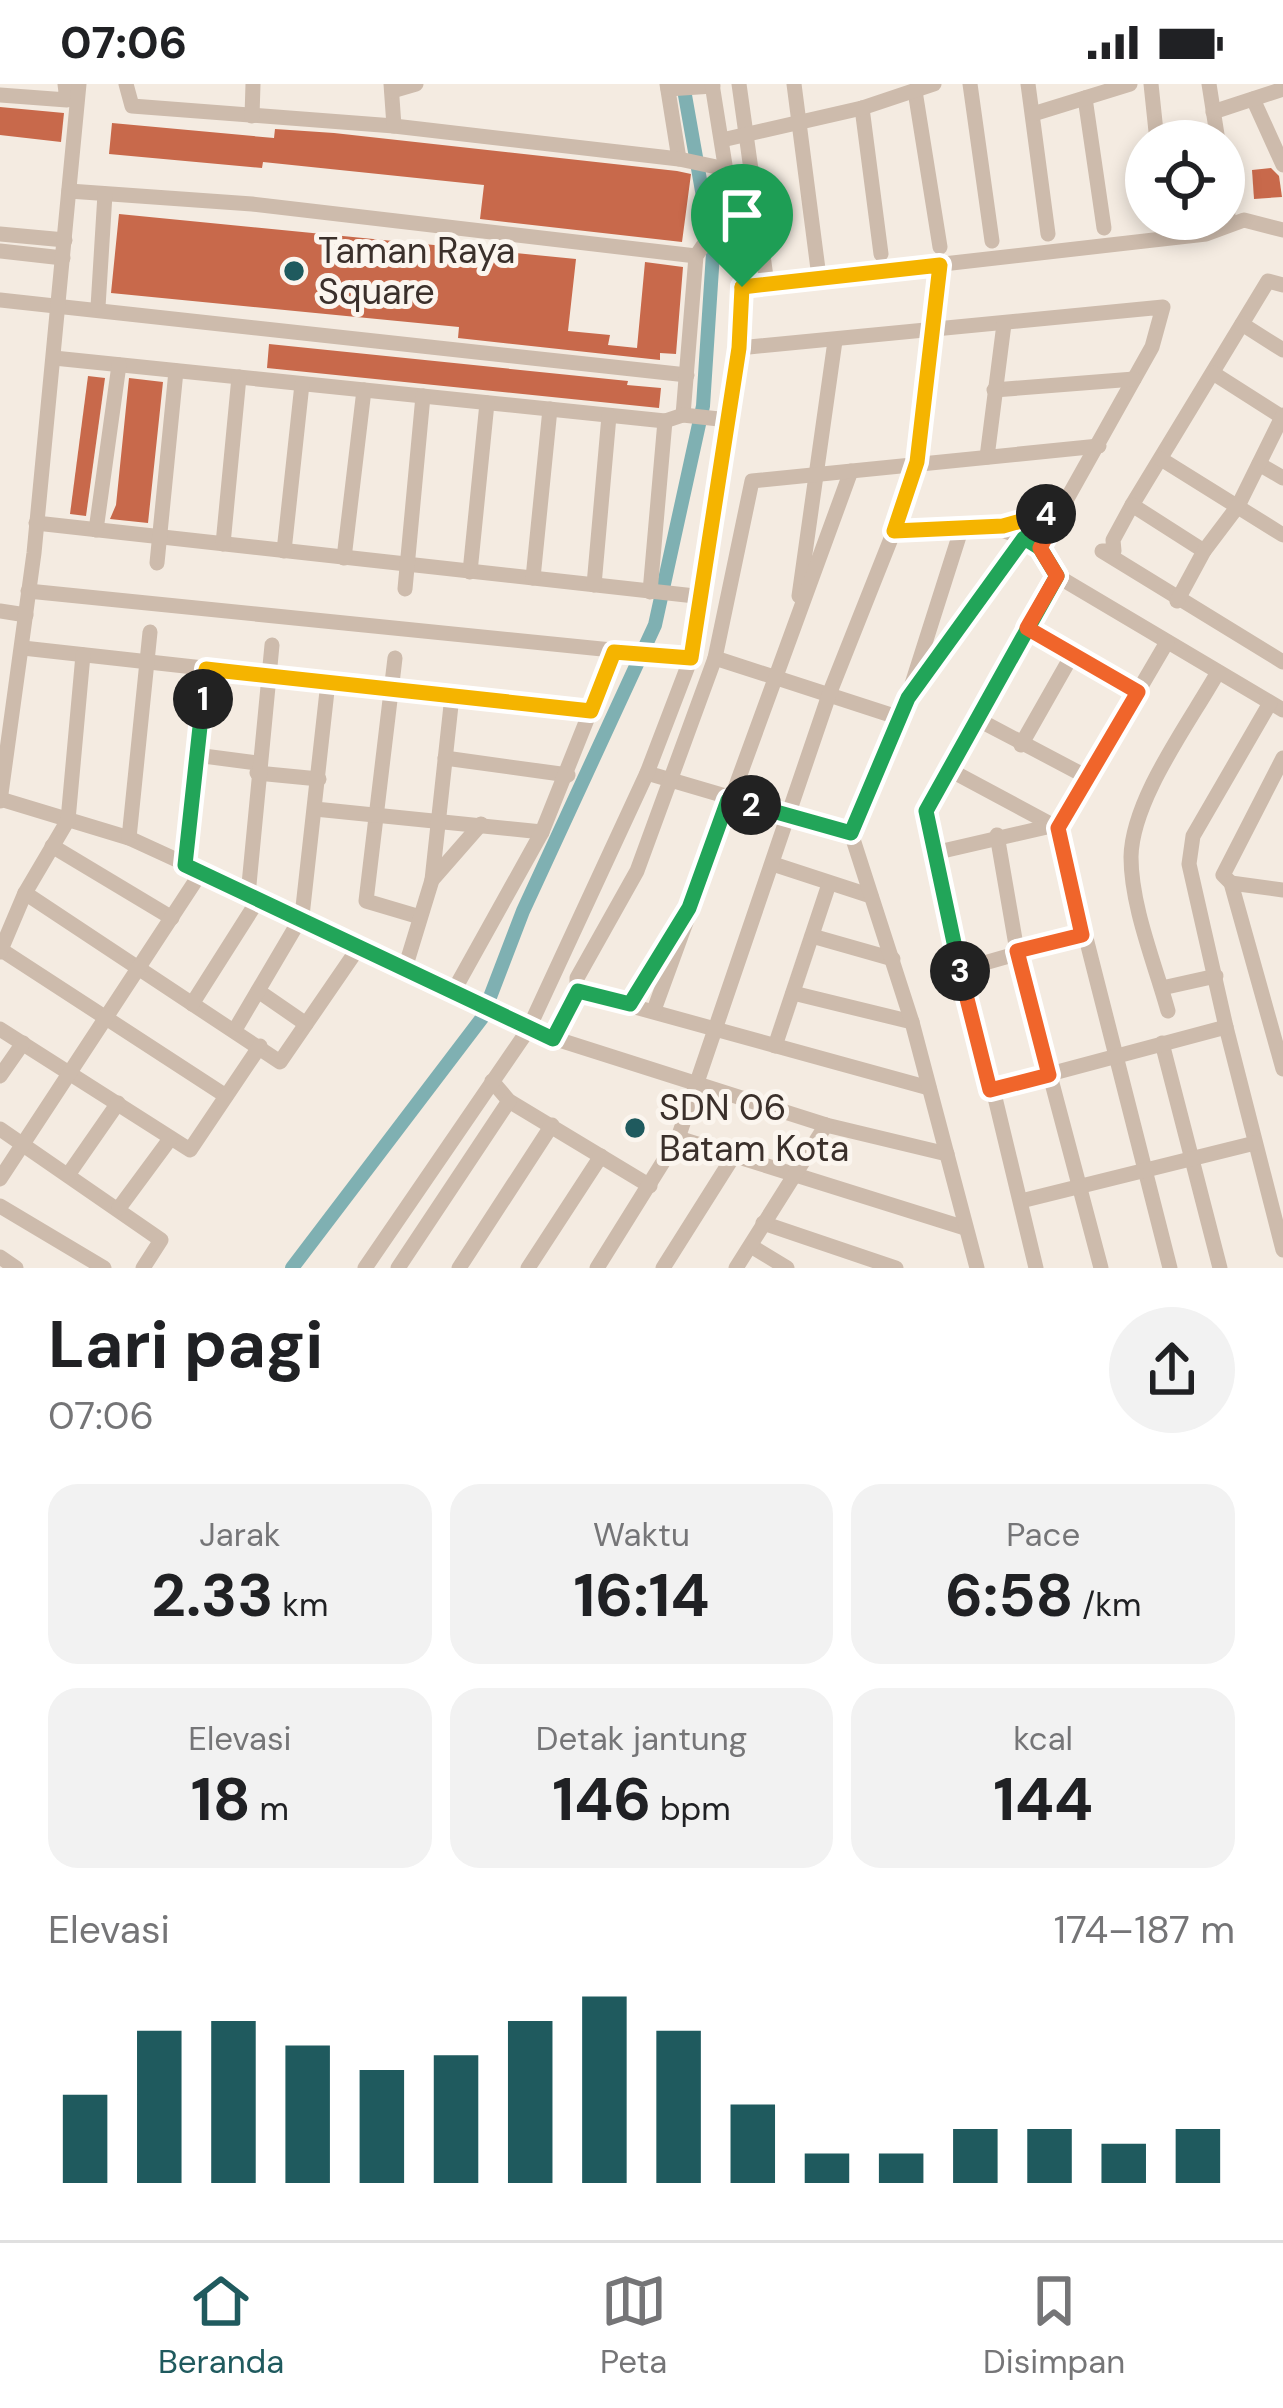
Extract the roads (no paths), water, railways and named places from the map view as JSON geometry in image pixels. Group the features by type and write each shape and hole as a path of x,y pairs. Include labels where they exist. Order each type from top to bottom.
{"street":[{"path":"0,94 67,100 64,84"},
{"path":"80,84 26,615 0,799 129,838 406,965 528,1030 826,1124 947,1154"},
{"path":"127,84 132,106 394,126 726,170"},
{"path":"252,116 253,84"},
{"path":"394,126 391,88 416,84"},
{"path":"739,84 766,284"},
{"path":"794,84 819,277"},
{"path":"722,140 862,109 934,84"},
{"path":"970,84 992,241"},
{"path":"1028,84 1048,234"},
{"path":"1033,114 1130,84"},
{"path":"1150,84 1154,120"},
{"path":"1210,84 1215,120"},
{"path":"684,162 675,87 712,85 726,170 687,375 694,417"},
{"path":"1214,112 1283,89"},
{"path":"597,1268 677,1138 830,692 917,462 940,256 915,92"},
{"path":"1085,98 1103,228"},
{"path":"1253,99 1283,165"},
{"path":"862,109 881,254"},
{"path":"69,191 714,244"},
{"path":"98,307 104,194"},
{"path":"1245,223 1264,222 1283,230"},
{"path":"0,234 64,240"},
{"path":"742,287 940,256 1133,240"},
{"path":"369,1266 528,1030 647,773 691,658 739,348 742,287 714,244"},
{"path":"0,251 63,258"},
{"path":"1283,285 1268,281 1132,505 1113,540 1114,551 1102,551 1283,662"},
{"path":"0,300 59,302 438,351 687,375"},
{"path":"739,348 1163,308 1152,347 1040,548"},
{"path":"987,458 1004,324"},
{"path":"1242,324 1283,350"},
{"path":"796,617 835,341"},
{"path":"54,358 609,416 728,420"},
{"path":"96,530 118,365"},
{"path":"157,563 176,371"},
{"path":"1177,601 1204,551 1238,506 1282,421 1213,373"},
{"path":"223,544 239,377"},
{"path":"994,390 1134,379"},
{"path":"284,551 302,384"},
{"path":"344,558 364,390"},
{"path":"405,589 423,397"},
{"path":"470,572 488,403"},
{"path":"533,578 550,409"},
{"path":"594,585 609,416"},
{"path":"658,592 664,421"},
{"path":"553,1039 578,991 578,978 637,871 716,658 748,487 756,479 1099,446"},
{"path":"1161,459 1283,535"},
{"path":"1259,464 1283,478"},
{"path":"653,1010 851,471"},
{"path":"1132,505 1204,551"},
{"path":"894,531 1003,526 1062,507"},
{"path":"36,524 704,597"},
{"path":"1003,526 1040,548 1057,576 1277,707 1193,836 1189,864 1283,1250"},
{"path":"908,698 962,527"},
{"path":"977,1268 912,1022 851,833 908,698 1024,538"},
{"path":"1036,1268 960,970 926,811 1057,576"},
{"path":"28,591 691,658"},
{"path":"0,611 26,615"},
{"path":"1027,628 1138,692"},
{"path":"129,838 150,632"},
{"path":"934,853 1052,827 1089,778 1167,642"},
{"path":"192,1004 253,898 257,768 272,645"},
{"path":"22,648 591,711"},
{"path":"453,992 542,832 614,652"},
{"path":"83,655 68,820 0,950 226,1096"},
{"path":"1022,746 1071,657"},
{"path":"395,658 366,901 420,917"},
{"path":"716,658 897,717"},
{"path":"0,1178 172,918 192,869 196,755 206,669"},
{"path":"1168,1011 1132,870 1132,845 1141,810 1218,672"},
{"path":"236,1028 302,916 328,682"},
{"path":"406,965 432,880 452,696"},
{"path":"975,718 1089,778"},
{"path":"196,755 319,779"},
{"path":"445,758 568,775"},
{"path":"1283,758 1224,868 1224,879 1231,883 1283,890"},
{"path":"946,768 1052,827 1170,1268"},
{"path":"647,773 851,833"},
{"path":"315,809 542,832"},
{"path":"432,880 481,824"},
{"path":"997,836 1017,951 1101,1268"},
{"path":"52,846 172,918"},
{"path":"773,864 871,896"},
{"path":"1231,883 1283,1069"},
{"path":"776,1046 830,884"},
{"path":"26,893 280,1061 361,944"},
{"path":"630,1004 689,908"},
{"path":"960,970 1082,935"},
{"path":"812,936 893,958"},
{"path":"1162,988 1216,976"},
{"path":"257,991 306,1024"},
{"path":"578,991 929,1088"},
{"path":"793,993 912,1022"},
{"path":"990,1090 1117,1060 1226,1027"},
{"path":"0,1029 190,1150 260,1046"},
{"path":"0,1076 23,1043"},
{"path":"1162,1043 1220,1268"},
{"path":"492,1081 509,1101 650,1186"},
{"path":"398,1268 509,1101"},
{"path":"68,1175 118,1102"},
{"path":"736,1268 826,1124"},
{"path":"459,1268 552,1126"},
{"path":"0,1129 161,1240 143,1268"},
{"path":"119,1208 170,1138"},
{"path":"677,1138 965,1228"},
{"path":"1021,1201 1255,1143"},
{"path":"528,1268 602,1156"},
{"path":"663,1268 733,1157"},
{"path":"0,1206 104,1268"},
{"path":"763,1223 896,1268"},
{"path":"751,1246 787,1268"},
{"path":"0,1257 16,1268"}],"waterway":[{"path":"292,1268 482,1018 523,911 655,625 703,406 713,253 683,84"}],"place":[{"name":"Taman Raya Square","path":"294,271"},
{"name":"SDN 06 Batam Kota","path":"635,1128"}]}
